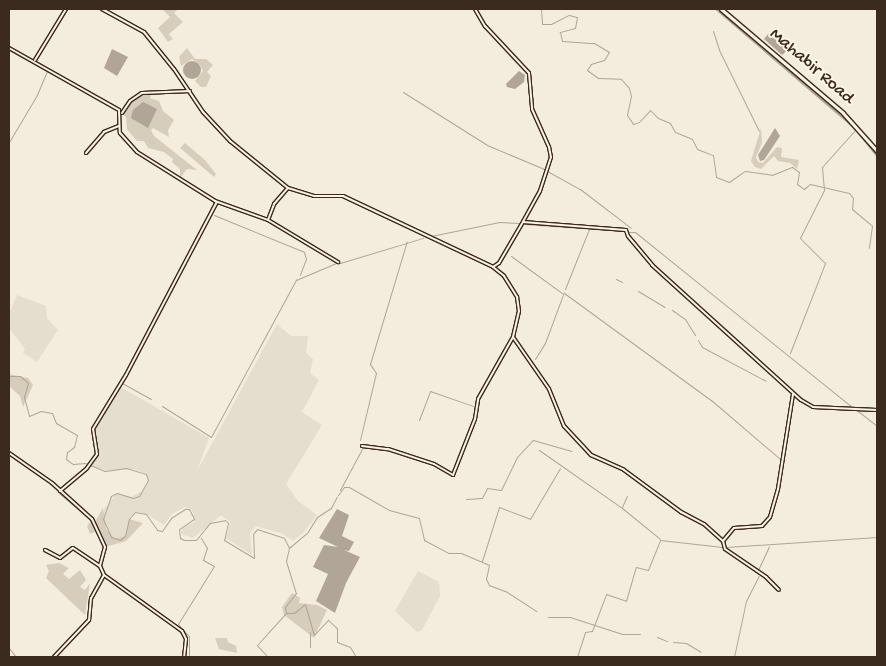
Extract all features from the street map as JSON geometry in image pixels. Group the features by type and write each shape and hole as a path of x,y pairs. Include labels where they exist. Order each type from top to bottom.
{"street":[{"path":"35,60 66,9"},
{"path":"102,9 144,32 190,91 203,112 230,141 288,188 314,196 343,196 493,267 504,276 517,297 519,311 513,337 478,399 475,419 453,474 434,464 388,449 362,446"},
{"path":"475,9 485,26 529,73 532,83 532,108 549,147 551,157 540,191 524,222 493,267"},
{"name":"Mahabir Road","path":"721,9 843,112 877,151"},
{"path":"9,48 35,60 122,114"},
{"path":"190,91 142,93 130,101 122,114 119,126 131,146 150,163 217,202 268,220 338,262"},
{"path":"86,153 104,132 119,126"},
{"path":"268,220 274,204 288,188"},
{"path":"60,490 92,463 99,450 94,442 93,429 126,375 217,202"},
{"path":"524,222 626,230 628,236 652,264 793,394 813,407 877,410"},
{"path":"513,337 549,389 564,426 587,451 624,470 681,512 704,524 722,541 725,549 766,577 779,590"},
{"path":"722,541 734,528 762,526 770,517 778,489 793,394"},
{"path":"9,453 60,490 92,519 99,530 105,552 100,566"},
{"path":"45,550 60,558 73,548 100,566 104,575 182,631 186,639 184,657"},
{"path":"54,657 89,620 91,598 104,575"}],"shaded area":[{"path":"162,9 178,9 174,13 183,22 169,34 173,39 168,42 158,28 170,17"},
{"path":"769,33 787,48 788,50 782,55 764,39"},
{"path":"187,48 195,59 206,59 213,65 207,72 211,76 206,87 201,87 195,81 203,71 200,65 192,59 181,66 179,57"},
{"path":"112,49 128,57 117,76 104,68"},
{"path":"192,61 198,64 201,70 198,76 192,79 186,76 183,70 186,64"},
{"path":"519,71 525,75 524,82 515,89 507,87 506,84"},
{"path":"142,93 152,93 150,98 159,101 163,111 174,120 168,130 169,137 153,128 151,130 154,136 197,170 187,169 180,178 180,169 172,162 173,159 164,152 148,148 144,141 137,141 127,129 126,117 122,114 130,101"},
{"path":"143,102 157,109 148,128 131,118 133,110"},
{"path":"761,128 762,143 756,157 758,162 763,163 777,147 782,148 781,157 799,160 797,169 790,163 778,161 774,156 761,169 755,167 751,161"},
{"path":"775,128 780,136 764,160 760,161 758,155"},
{"path":"185,143 205,160 216,174 214,177 180,148"},
{"path":"17,295 46,306 47,318 58,330 37,362 23,353 25,349 9,328 9,314"},
{"path":"277,324 291,336 308,336 306,353 313,359 310,373 319,380 302,412 322,425 286,484 298,501 317,515 304,532 293,541 283,534 256,526 250,533 252,555 226,538 230,522 221,515 193,538 181,534 182,528 195,522 192,510 185,507 172,514 164,525 146,514 135,512 129,519 125,536 120,540 111,537 103,519 104,509 117,493 131,497 144,490 148,480 146,474 133,469 111,471 89,466 99,450 93,429 119,386 209,438 197,471"},
{"path":"9,374 28,378 33,385 23,407 20,396 9,386"},
{"path":"103,508 106,529 115,539 125,536 129,519 143,523 126,541 105,547 100,530 90,534 87,526 92,519 95,522"},
{"path":"337,509 349,515 342,536 354,542 349,551 344,550 360,557 346,583 335,613 316,601 328,574 313,567 324,545 338,547 319,538"},
{"path":"59,563 69,568 63,574 69,579 80,570 86,580 80,587 85,590 90,583 85,615 46,578 49,571 46,565"},
{"path":"418,571 439,582 440,596 422,630 417,632 395,611"},
{"path":"292,593 300,598 299,603 317,605 327,610 314,638 284,615 282,607"},
{"path":"215,638 227,638 228,642 236,646 237,653 219,649"}],"waterway":[{"path":"541,9 542,24 551,24 569,15 577,17 575,28 560,32 562,41 594,43 609,52 604,60 591,64 587,70 598,78 621,79 629,88 631,96 627,115 633,124 639,122 650,110 658,118 670,123 675,132 692,139 697,149 713,155 716,177 729,182 745,171 772,175 792,167 799,172 797,184 804,189 810,184 849,193 853,198 852,209 872,226 869,248"},
{"path":"717,9 850,123"},
{"path":"713,31 719,50 759,131"},
{"path":"9,50 47,71 37,95 9,142"},
{"path":"403,92 487,145 544,169"},
{"path":"790,353 825,263 800,238 824,190 822,167 856,129"},
{"path":"861,135 877,155"},
{"path":"547,171 580,189 631,228"},
{"path":"214,215 304,252 306,259 300,275"},
{"path":"426,237 499,222 519,223"},
{"path":"524,224 624,231"},
{"path":"565,289 589,229"},
{"path":"628,232 635,232 851,406"},
{"path":"340,263 423,238"},
{"path":"360,440 376,373 370,364 407,241"},
{"path":"511,256 562,293"},
{"path":"162,406 211,437 296,280 336,263"},
{"path":"616,279 622,282"},
{"path":"638,291 665,307"},
{"path":"535,359 545,343 564,292"},
{"path":"564,293 711,400 780,459"},
{"path":"672,310 685,319 695,335"},
{"path":"698,340 702,347 766,381"},
{"path":"9,376 20,376 28,383 24,397 29,416 41,411 52,413 56,423 77,435 74,447 67,452 66,459 73,464 85,463 105,471 126,468 146,474 148,480 139,496 133,498 117,493 111,496 103,519 111,537 120,540 125,536 129,519 135,512 146,514 157,530 162,531 171,518 185,509 189,509 194,519 179,529 180,538 184,540 196,540 210,523 225,520 228,523 224,540 254,558 253,534 257,529 284,538 289,548 286,561 296,593 285,607 286,613 294,613 305,604 314,635 328,620 337,628 337,642 350,647 356,657"},
{"path":"122,383 151,399"},
{"path":"419,420 430,391 473,406"},
{"path":"854,408 877,426"},
{"path":"466,499 482,498 487,488 501,490 517,457 533,440 571,451"},
{"path":"340,490 362,449"},
{"path":"539,450 622,508 660,539"},
{"path":"482,561 499,507 530,519 560,468"},
{"path":"338,495 344,487 349,487 389,510 419,518 424,540 448,553 461,553 489,565 486,579 489,585 507,592 536,611"},
{"path":"59,493 91,520"},
{"path":"289,548 307,533 317,517 331,508 337,496"},
{"path":"622,507 627,496"},
{"path":"726,547 877,537"},
{"path":"189,657 189,636 178,624 214,566 203,560 207,548 201,538"},
{"path":"577,657 585,632 592,631 606,594 626,601 636,567 648,570 660,540 723,547"},
{"path":"758,570 769,546"},
{"path":"734,657 746,601 759,576"},
{"path":"268,657 257,645 286,613"},
{"path":"548,617 570,617 622,634 640,634"},
{"path":"175,627 181,633"},
{"path":"310,632 310,647"},
{"path":"657,637 667,641"},
{"path":"673,642 686,643 701,652"},
{"path":"9,648 16,657"}]}
